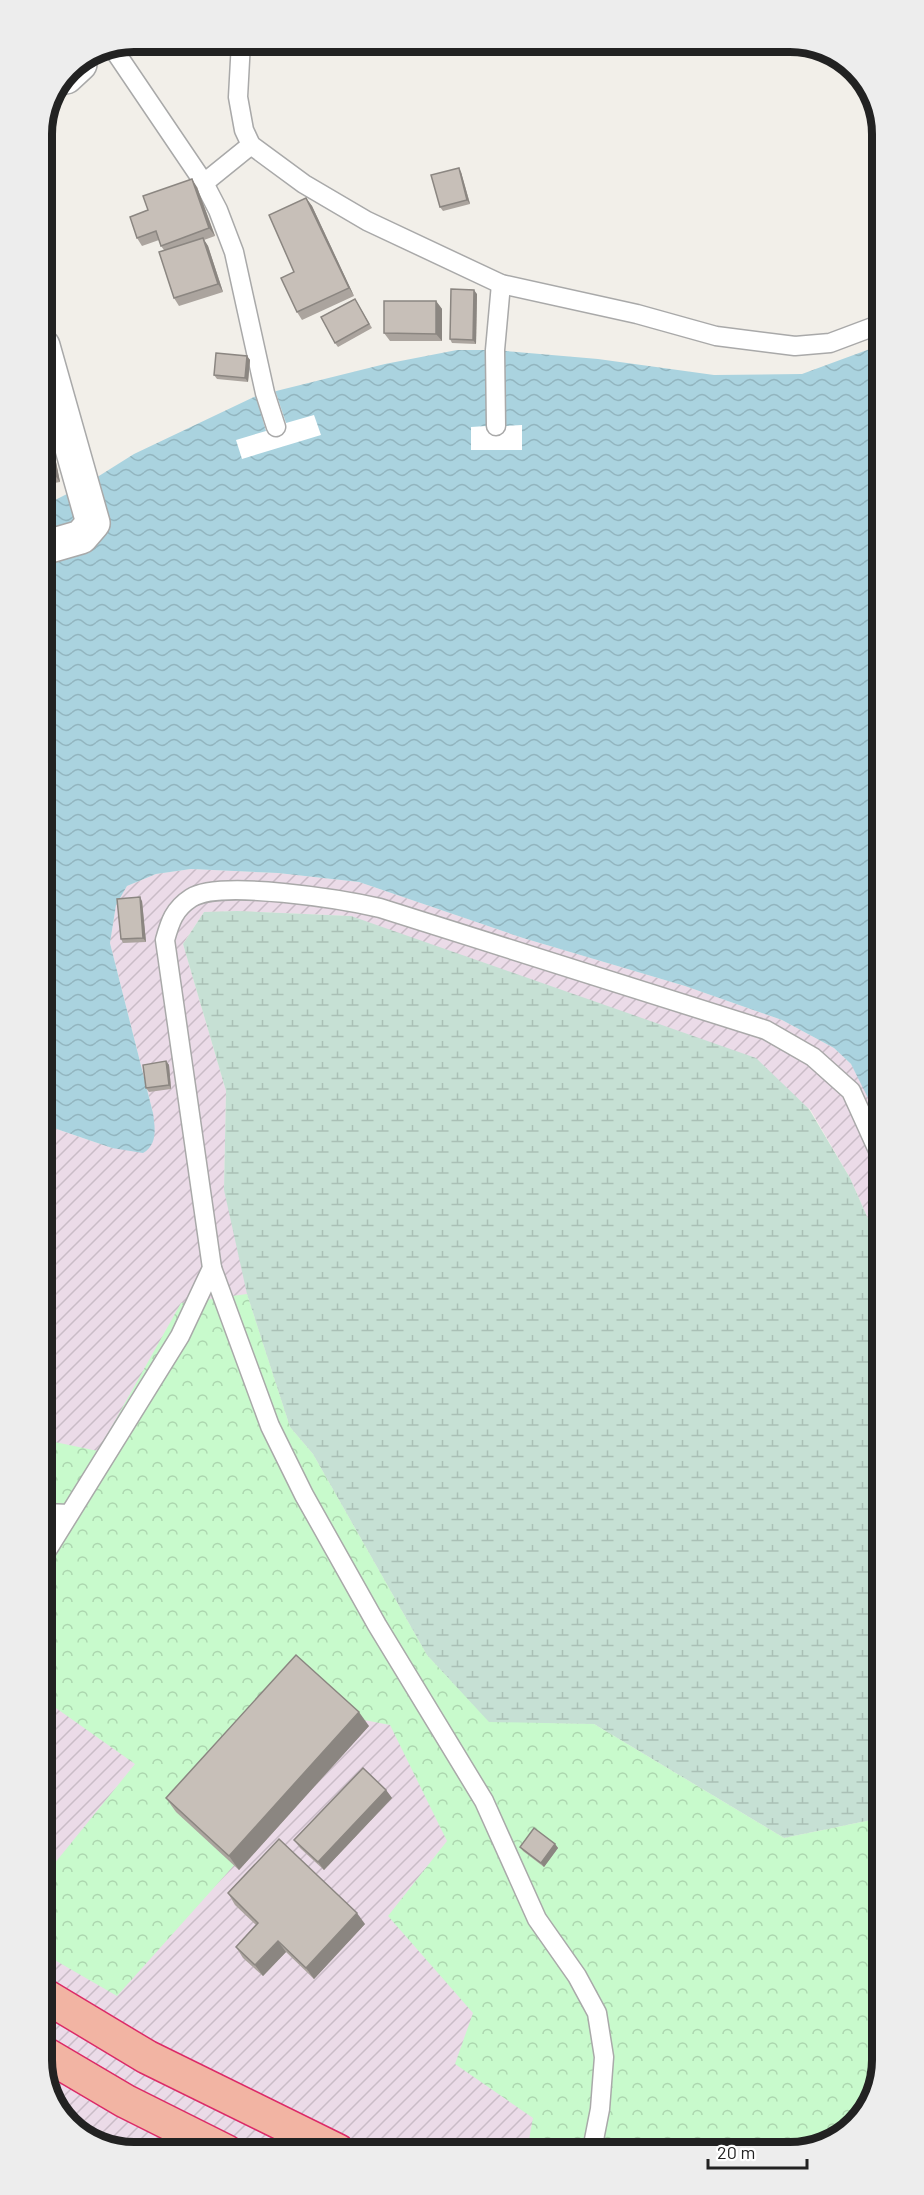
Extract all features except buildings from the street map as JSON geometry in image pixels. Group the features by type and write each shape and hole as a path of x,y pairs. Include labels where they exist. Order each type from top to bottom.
{"highway":[{"path":"52,2000 147,2056 320,2142"},
{"path":"52,2058 125,2101 207,2142"}],"street":[{"path":"53,381 93,523 81,537 53,545"}],"lane":[{"path":"240,52 238,97 244,130 251,145 304,184 368,221 501,284 637,314 716,336 795,346 830,343 872,327"},
{"path":"117,55 204,183 234,252 265,393 276,427"},
{"path":"204,183 251,145"},
{"path":"496,426 495,350 501,284"},
{"path":"594,2142 600,2109 604,2057 597,2013 577,1976 537,1920 484,1801 377,1625 304,1495 270,1426 212,1268 165,940 171,918 179,907 200,894 281,892 349,901 766,1030 813,1057 851,1091 872,1137"},
{"path":"52,1542 180,1336 212,1268"},
{"path":"52,1514 69,1514"}],"shaded area":[{"path":"191,869 278,873 359,882 523,938 685,986 782,1020 834,1048 851,1064 869,1095 872,1102 872,1228 850,1178 810,1109 351,916 237,911 204,912 183,944 226,1091 224,1190 594,1724 784,1838 872,1820 871,2071 867,2087 858,2106 839,2126 826,2134 800,2142 129,2142 118,2141 93,2132 73,2115 61,2097 54,2077 52,2061 52,1128 112,1148 153,1113 110,943 116,904 127,886 156,874"}],"green space":[{"path":"237,911 351,916 756,1058 809,1109 850,1178 872,1228 872,1820 784,1838 594,1724 489,1723 427,1655 313,1454 290,1427 247,1294 224,1190 226,1091 183,944 204,912"},
{"path":"247,1294 290,1427 313,1454 427,1655 489,1722 594,1724 784,1838 872,1820 871,2071 867,2087 858,2106 839,2126 826,2134 800,2142 528,2142 533,2118 455,2064 473,2013 388,1916 447,1841 390,1725 364,1720 117,1996 52,1958 52,1866 135,1764 52,1705 52,1539 58,1527 52,1525 52,1442 98,1451 181,1303"}],"water":[{"path":"872,348 872,1106 851,1064 834,1048 782,1020 685,986 523,938 359,882 278,873 191,869 156,874 127,886 116,905 110,943 153,1113 154,1135 151,1145 143,1153 112,1148 52,1128 53,501 83,486 134,454 256,396 385,364 457,350 495,350 598,359 714,375 802,374"}],"pier":[{"path":"486,350 504,350 505,426 522,425 522,450 471,450 471,427 486,426"},
{"path":"275,390 286,423 314,415 321,435 242,459 236,440 266,431 256,396"}]}
